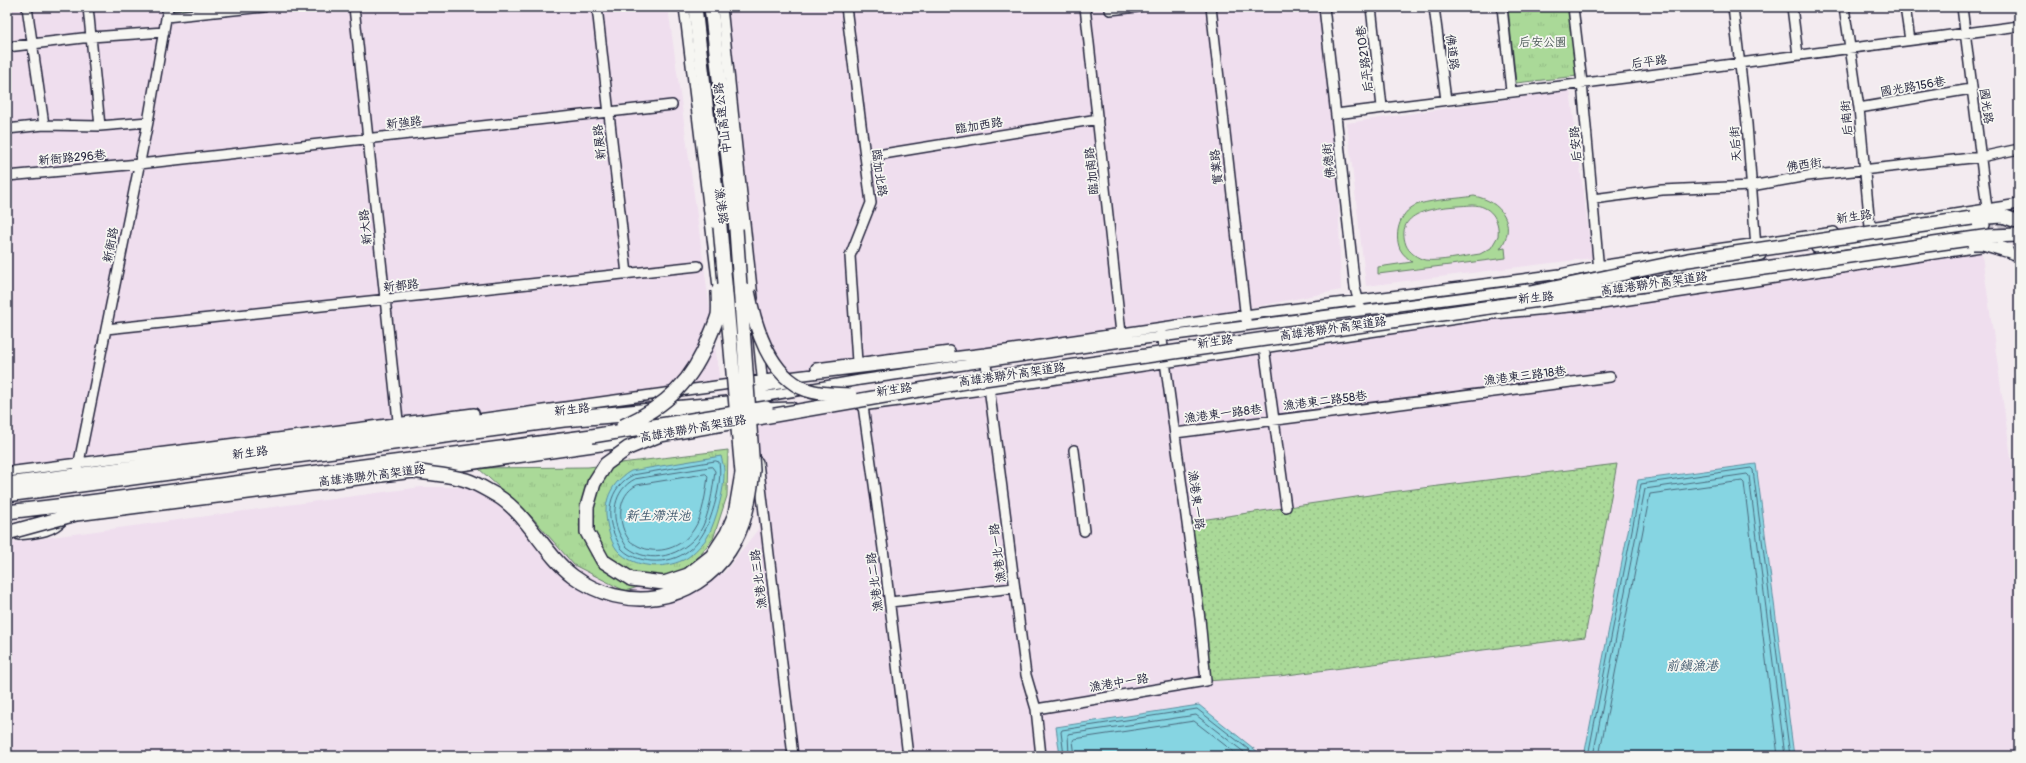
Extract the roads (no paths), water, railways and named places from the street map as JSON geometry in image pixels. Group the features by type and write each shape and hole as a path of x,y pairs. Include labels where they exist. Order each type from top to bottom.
{"highway":[{"name":"中山高速公路","path":"695,7 720,227"},
{"name":"中山高速公路","path":"710,7 736,229"},
{"path":"1505,302 1688,260 1972,218 2003,216 2019,222"},
{"path":"660,436 628,448 606,464 594,482 587,507 587,532 603,561 631,579 664,583 688,575 712,556 728,533 735,514 742,473 720,227"},
{"path":"592,436 619,428 643,417 663,404 687,380 697,365 718,315 720,227"},
{"path":"736,229 752,312 765,348 776,365 792,381 807,390 825,394 850,395"},
{"path":"413,471 467,480 497,496 513,508 533,533 572,575 608,593 644,599 669,596 698,583 719,565 730,550 742,526 749,499 753,470 736,229"},
{"name":"高雄港聯外高架道路","path":"7,512 75,509 413,471 660,436 977,380 1989,231 2019,229"},
{"name":"高雄港聯外高架道路","path":"7,523 75,509 592,436 850,395 977,371 1505,302 1990,236 2019,235"},
{"path":"1505,302 1601,298 1975,242 2006,250"},
{"path":"7,505 75,509"},
{"path":"7,532 75,509"}],"street":[{"path":"27,7 31,45 44,125"},
{"path":"88,7 100,126"},
{"name":"新衙路","path":"7,536 46,531 59,524 69,511 148,122 168,7"},
{"path":"166,17 264,7"},
{"name":"新大路","path":"354,7 400,434"},
{"name":"新展路","path":"597,7 627,274"},
{"name":"漁港路","path":"684,7 732,405"},
{"name":"漁港路","path":"722,7 763,385"},
{"name":"臨加北路","path":"846,7 871,203 850,256 858,366"},
{"name":"臨加南路","path":"1085,7 1120,330"},
{"path":"1110,10 1138,7"},
{"name":"實業路","path":"1211,7 1246,325"},
{"name":"佛德街","path":"1324,7 1358,298 1361,311"},
{"name":"后平路210巷","path":"1371,7 1382,107"},
{"name":"佛道路","path":"1434,7 1446,100"},
{"path":"1502,7 1511,91"},
{"name":"后安路","path":"1573,7 1582,83 1600,278"},
{"name":"天后街","path":"1732,7 1747,124 1759,281"},
{"path":"1792,7 1798,55"},
{"name":"后南街","path":"1844,7 1859,108 1863,170 1870,227"},
{"path":"1905,7 1910,40"},
{"name":"國光路","path":"1962,7 1987,208"},
{"name":"后平路","path":"1336,114 2019,26"},
{"path":"7,47 91,37 164,32"},
{"name":"國光路156巷","path":"1859,108 1971,89"},
{"name":"新強路","path":"139,164 672,105"},
{"name":"臨加西路","path":"865,157 1098,119"},
{"path":"7,129 44,125 100,126 148,122"},
{"name":"佛西街","path":"1593,199 1662,190 1751,186 1807,176 1981,157 2019,149"},
{"name":"新衙路296巷","path":"7,176 139,164"},
{"name":"新生路","path":"751,404 763,385 858,366 985,354 1160,329 1245,313 1560,274 1598,266 2019,204"},
{"path":"1987,208 1999,211 2019,222"},
{"name":"新生路","path":"7,489 400,434 730,382 763,385 860,380 985,354 1120,330 1246,325 1740,260 1757,256 1985,225"},
{"name":"新生路","path":"7,472 79,463 400,434 564,422 732,405 863,406 990,389 1483,315 1602,304 1975,247 2006,250"},
{"path":"2006,250 2019,257"},
{"name":"新生路","path":"1740,260 1782,277"},
{"name":"新都路","path":"106,329 698,266"},
{"name":"漁港東一路","path":"1160,329 1200,619 1206,682"},
{"path":"1264,347 1286,507"},
{"name":"漁港北一路","path":"985,354 1026,675 1036,709 1042,756"},
{"name":"新生路","path":"763,385 858,366"},
{"name":"漁港東三路18巷","path":"1379,407 1610,377"},
{"name":"漁港北三路","path":"751,404 793,756"},
{"name":"漁港北二路","path":"863,406 890,602 908,756"},
{"name":"漁港東二路58巷","path":"1274,420 1379,407"},
{"name":"漁港東一路8巷","path":"1175,433 1274,420"},
{"name":"新生路","path":"7,497 76,480 400,434"},
{"path":"1074,450 1084,531"},
{"name":"新生路","path":"7,482 76,480"},
{"path":"890,602 1014,588"},
{"name":"漁港中一路","path":"1036,709 1206,682"}],"water":[{"name":"新生滯洪池","path":"721,456 724,467 724,478 721,495 714,522 702,545 687,558 679,562 663,566 645,565 636,562 628,559 618,551 612,541 609,531 606,508 609,495 620,479 631,471"},
{"name":"前鎮漁港","path":"1756,464 1794,756 1584,756 1638,480"},
{"path":"1199,705 1263,756 1060,756 1056,727"}],"tunnel":[{"path":"1985,225 2017,223"}],"park label":[{"name":"后安公園","path":"1543,42"}]}
